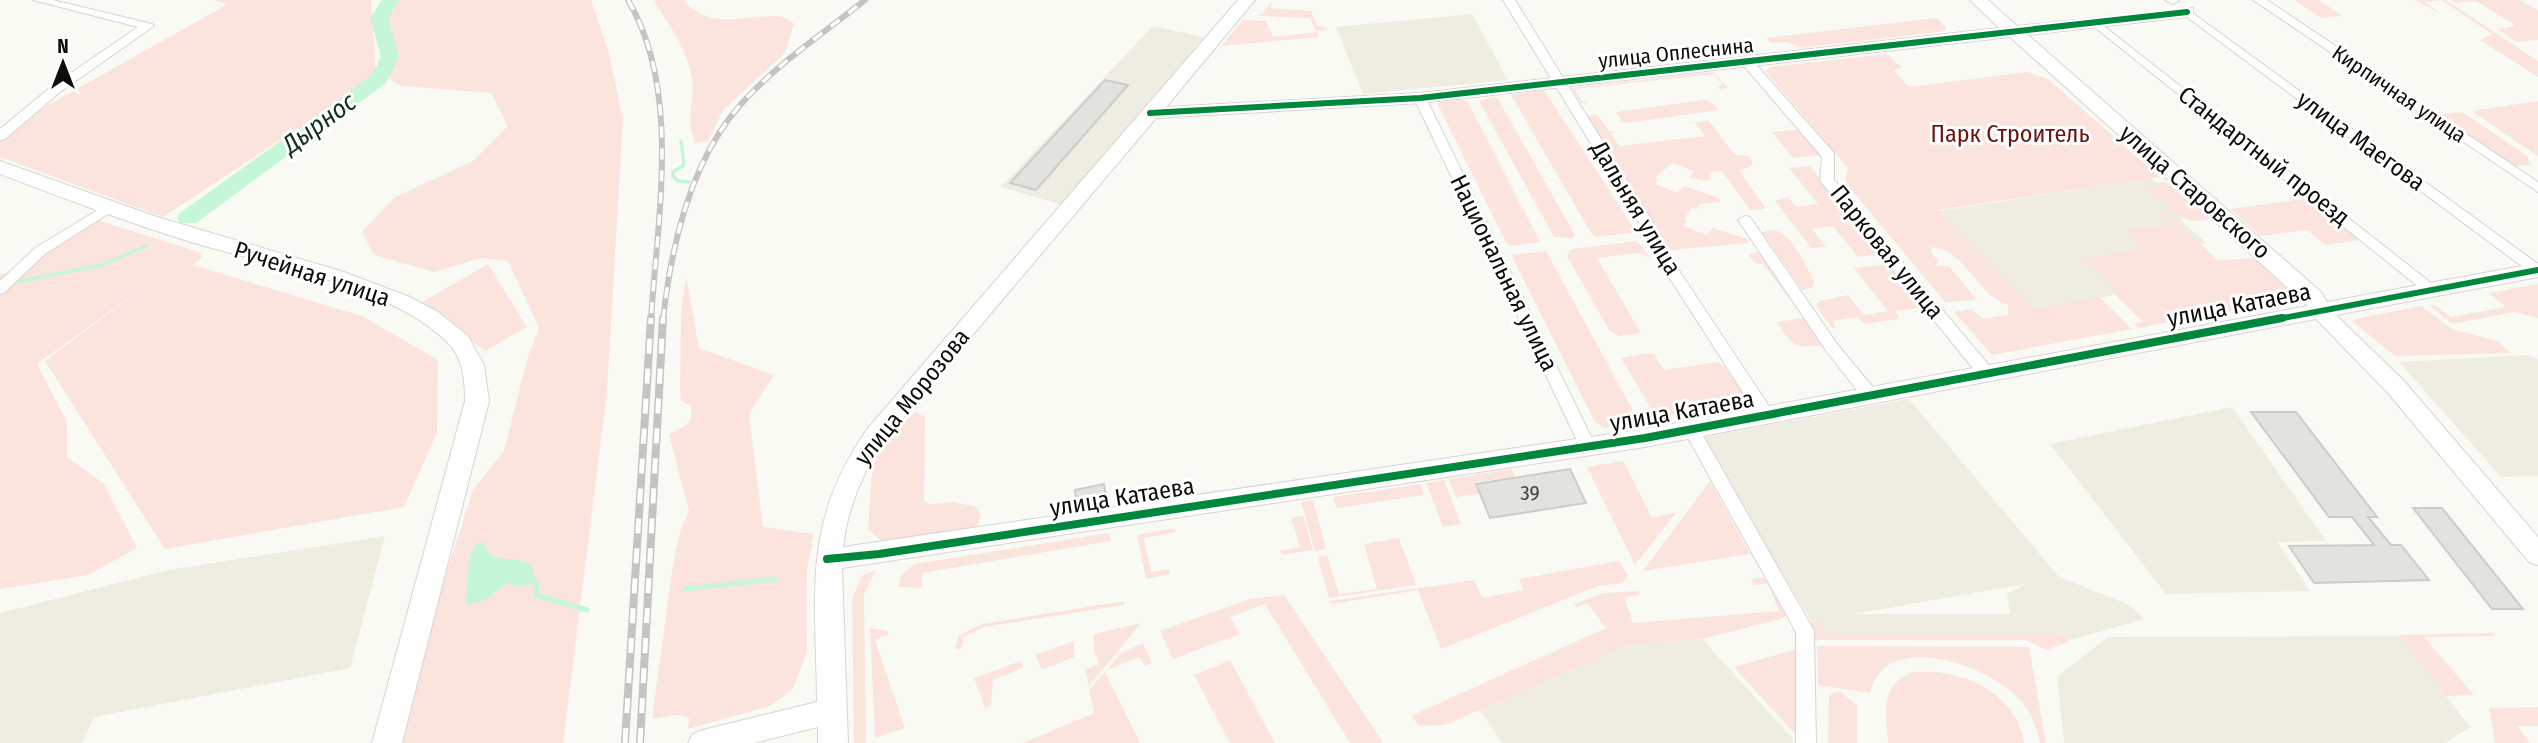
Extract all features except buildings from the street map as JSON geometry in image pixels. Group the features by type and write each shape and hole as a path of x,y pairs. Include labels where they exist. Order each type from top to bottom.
{"street":[{"path":"0,136 41,100 148,26 39,0"},
{"name":"улица Морозова","path":"833,743 827,559 838,507 849,477 866,447 1247,0"},
{"name":"Дальняя улица","path":"1509,0 1653,234 1667,264 1764,415"},
{"name":"улица Старовского","path":"1978,0 2312,296 2328,320 2396,387 2538,555"},
{"name":"Кирпичная улица","path":"2259,0 2538,188"},
{"name":"улица Оплеснина","path":"1150,114 1420,98 1748,63 2096,23 2180,3"},
{"name":"улица Маегова","path":"2180,3 2537,270"},
{"name":"Стандартный проезд","path":"2096,23 2430,289"},
{"name":"Парковая улица","path":"1748,63 1829,156 1827,180 1986,373"},
{"name":"Национальная улица","path":"1420,98 1588,447"},
{"name":"Ручейная улица","path":"0,167 106,209 378,292 441,324 465,347 472,360 477,380 477,401 387,743"},
{"path":"4,285 40,251 106,209"},
{"path":"1745,220 1832,348 1870,395"},
{"name":"улица Катаева","path":"827,559 1588,447 2537,270"},
{"path":"1691,429 1805,631 1806,743"},
{"path":"703,743 832,711"}],"shaded area":[{"path":"1472,14 1508,80 1363,94 1336,27"},
{"path":"1153,26 1204,37 1062,205 1001,187"},
{"path":"2151,178 2192,216 2180,219 2206,243 2125,257 2156,287 2033,310 1939,211"},
{"path":"2528,355 2538,359 2538,476 2501,477 2399,362"},
{"path":"1909,399 2059,577 2129,605 2144,619 2075,639 2037,636 1823,636 1817,620 1811,621 1700,438","holes":["2026,584 2007,594 2010,614 1853,614"]},
{"path":"2232,407 2326,541 2277,542 2310,591 2166,594 2050,444"},
{"path":"385,536 350,668 94,717 82,743 0,743 0,613 169,570"},
{"path":"483,542 490,555 531,565 537,584 516,587 510,582 483,601 466,605 469,557 477,543"},
{"path":"2400,636 2470,727 2446,743 2064,743 2057,677 2108,637"},
{"path":"1702,639 1793,739 1793,743 1502,743 1479,709 1628,645"}],"green space":[{"path":"214,0 371,0 376,77 163,217 0,157 0,132 228,4"},
{"path":"385,0 591,0 608,50 623,118 607,391 563,743 403,743 432,617 473,490 504,451 528,356 539,328 508,261 481,258 434,272 374,255 362,232 395,197 473,161 508,126 491,93 401,86 380,74"},
{"path":"653,0 684,0 697,12 712,18 773,16 785,18 794,24 785,53 724,109 708,141 696,143 692,135 691,73 685,53"},
{"path":"2294,0 2319,0 2343,16 2321,18"},
{"path":"2415,0 2441,0 2425,2 2442,15"},
{"path":"2441,0 2446,0 2538,61 2538,77 2480,40 2492,34"},
{"path":"2452,0 2519,0 2538,10 2538,40 2517,42 2497,29 2516,26 2476,1 2456,3"},
{"path":"1272,1 1271,8 1311,11 1317,25 1328,29 1316,31 1310,18 1256,16 1262,14"},
{"path":"1936,18 1946,27 1945,31 1801,48 1787,42 1771,43 1766,38"},
{"path":"1243,20 1266,21 1273,37 1317,32 1319,37 1221,46"},
{"name":"Парк Строитель","path":"1887,54 1902,68 1893,70 1909,87 2027,72 2048,79 2160,177 1938,210 2033,309 2099,297 2132,329 1992,355 1954,312 1971,309 1983,319 2008,315 2008,305 1987,292 1954,257 1944,250 1932,247 1931,253 1939,261 1936,266 1949,266 1977,300 1945,302 1845,182 1848,168 1765,71 1770,67"},
{"path":"1713,72 1728,88 1720,89 1718,86 1723,85 1714,74 1575,89 1582,101 1590,103 1581,103 1571,88"},
{"path":"1544,90 1633,227 1632,233 1595,237 1591,233 1511,95"},
{"path":"1494,97 1498,99 1575,235 1572,238 1554,237 1479,101"},
{"path":"1704,100 1713,103 1719,110 1627,123 1622,121 1616,112"},
{"path":"2538,101 2538,156 2473,112 2477,110"},
{"path":"1438,102 1468,102 1540,242 1512,246 1507,244 1438,105"},
{"path":"2464,113 2527,156 2531,165 2512,166 2438,115"},
{"path":"1597,114 1609,131 1617,132 1611,133 1619,146 1705,136 1696,123 1686,123 1709,121 1735,155 1748,156 1753,163 1751,167 1739,170 1766,209 1750,210 1722,171 1710,172 1709,181 1689,178 1694,171 1672,163 1656,177 1658,179 1655,184 1678,193 1684,186 1719,198 1720,202 1700,204 1696,209 1692,208 1684,219 1687,221 1683,226 1707,235 1713,228 1747,239 1748,243 1670,250 1585,116"},
{"path":"1801,129 1821,155 1793,158 1772,132"},
{"path":"1810,166 1879,251 1878,254 1858,257 1833,226 1812,229 1826,247 1811,248 1775,201 1788,197 1796,207 1818,204 1789,168"},
{"path":"2163,182 2169,184 2209,219 2199,221 2182,217 2146,187"},
{"path":"2309,198 2360,240 2326,245 2307,230 2261,236 2230,209"},
{"path":"2157,211 2168,215 2218,260 2254,258 2293,294 2293,299 2138,328 2134,324 2143,322 2114,294 2115,290 2104,276 2079,259 2144,248 2125,230 2172,225"},
{"path":"97,220 202,253 202,257 193,265 362,316 438,360 437,433 404,507 165,549 45,361 141,289 37,364 67,422 67,457 104,484 137,548 88,575 0,589 0,274 26,269 44,252"},
{"path":"1774,230 1787,237 1798,251 1814,281 1812,288 1802,290 1762,232"},
{"path":"1637,241 1650,257 1636,253 1597,258 1641,333 1619,336 1609,330 1567,256 1572,249"},
{"path":"1546,251 1637,418 1634,422 1604,428 1595,422 1511,255"},
{"path":"1759,252 1765,255 1824,345 1800,346 1791,341 1776,322 1804,318 1763,264 1755,263 1748,254"},
{"path":"488,264 527,327 485,351 422,302"},
{"path":"1889,264 1928,313 1921,308 1895,311 1899,318 1897,319 1865,324 1857,317 1832,321 1836,328 1832,328 1816,306 1819,301 1848,295 1864,315 1888,311 1854,268"},
{"path":"686,276 699,348 774,375 749,414 763,527 814,534 807,570 807,652 793,689 770,706 688,729 689,718 677,715 652,719 672,571 680,532 689,511 669,434 687,424 691,416 690,405 681,401 680,391 681,313"},
{"path":"2538,284 2538,318 2514,312 2457,323 2450,322 2430,306 2433,304 2451,317 2506,307 2489,293"},
{"path":"2421,306 2452,329 2498,341 2511,353 2395,356 2353,322 2355,319"},
{"path":"1654,354 1664,370 1717,362 1723,365 1749,401 1664,417 1655,415 1621,358"},
{"path":"916,412 925,417 924,501 929,504 954,502 977,507 981,515 978,524 971,529 882,542 868,529 873,458 877,444"},
{"path":"1623,461 1652,517 1676,513 1635,565 1587,467"},
{"path":"1512,469 1515,477 1475,482 1479,494 1456,497 1449,479"},
{"path":"1444,480 1461,524 1443,527 1426,483"},
{"path":"1710,481 1750,554 1643,571"},
{"path":"1420,484 1424,495 1337,508 1333,497"},
{"path":"1313,500 1326,549 1315,551 1301,502"},
{"path":"1303,516 1313,550 1282,555 1280,551 1300,547 1291,518"},
{"path":"1175,528 1176,532 1144,538 1151,572 1169,569 1170,574 1146,579 1137,535"},
{"path":"1109,533 1111,541 922,573 922,588 899,587 900,577 914,564"},
{"path":"1399,538 1416,585 1329,598 1318,557 1327,555 1339,594 1377,589 1364,544"},
{"path":"1619,561 1628,575 1623,583 1598,586 1441,649 1418,590 1331,604 1330,601 1474,580 1482,598 1524,590 1519,579"},
{"path":"876,570 864,595 866,743 854,743 852,599 862,576"},
{"path":"1772,577 1787,613 1784,618 1702,639 1628,645 1445,725 1419,726 1411,716 1606,628 1587,603 1577,608 1574,604 1603,593 1638,591 1640,595 1624,597 1633,623 1779,611 1768,584 1754,585 1751,579"},
{"path":"1284,595 1381,743 1350,743 1265,604 1230,617 1240,634 1173,659 1160,631 1250,599"},
{"path":"1124,601 1124,605 984,627 964,637 961,649 955,650 959,635 982,624"},
{"path":"1822,621 1826,633 2029,633 2067,635 2070,641 2047,650 2025,640 1815,640 1809,622"},
{"path":"1141,623 1089,686 1085,669 1099,664 1094,651 1094,634"},
{"path":"870,628 888,631 889,634 875,640 905,728 875,738"},
{"path":"2492,633 2495,636 2424,637 2474,695 2446,696 2399,635"},
{"path":"1074,641 1074,657 1042,670 1035,655"},
{"path":"1143,643 1152,663 1145,666 1139,657 1107,670 1121,653"},
{"path":"1817,646 2029,647 2046,743 2040,743 2032,718 2021,701 2001,684 1982,673 1937,658 1914,657 1894,662 1879,673 1870,693 1818,685"},
{"path":"1796,649 1795,734 1734,667"},
{"path":"1230,660 1275,743 1230,743 1194,675"},
{"path":"1021,661 1023,668 993,680 991,705 985,708 974,678"},
{"path":"1105,672 1140,743 1023,743 1094,713 1089,690"},
{"path":"1915,672 1951,675 1985,687 2011,710 2024,743 1888,743 1886,710 1890,691 1895,683"},
{"path":"1840,691 1857,706 1857,743 1828,743 1829,695"},
{"path":"2538,707 2538,726 2517,726 2530,743 2495,743 2489,708"}],"waterway":[{"name":"Дырнос","path":"188,218 379,79 390,57 379,18 391,0"},
{"path":"681,141 684,165 673,172 673,176 678,181 689,182"},
{"name":"Дырнос","path":"0,285 102,265 148,245"},
{"path":"685,589 775,579"},
{"path":"537,584 536,595 587,610"}],"railway":[{"path":"628,0 645,36 655,74 661,115 661,198 651,320"},
{"path":"663,320 672,263 686,205 709,150 724,125 756,88 865,0"},
{"path":"625,743 651,318"},
{"path":"640,743 663,318"}],"cycle path":[{"path":"1150,113 1420,98 2187,12"},
{"path":"827,559 879,554 1645,438 2538,270"}]}
